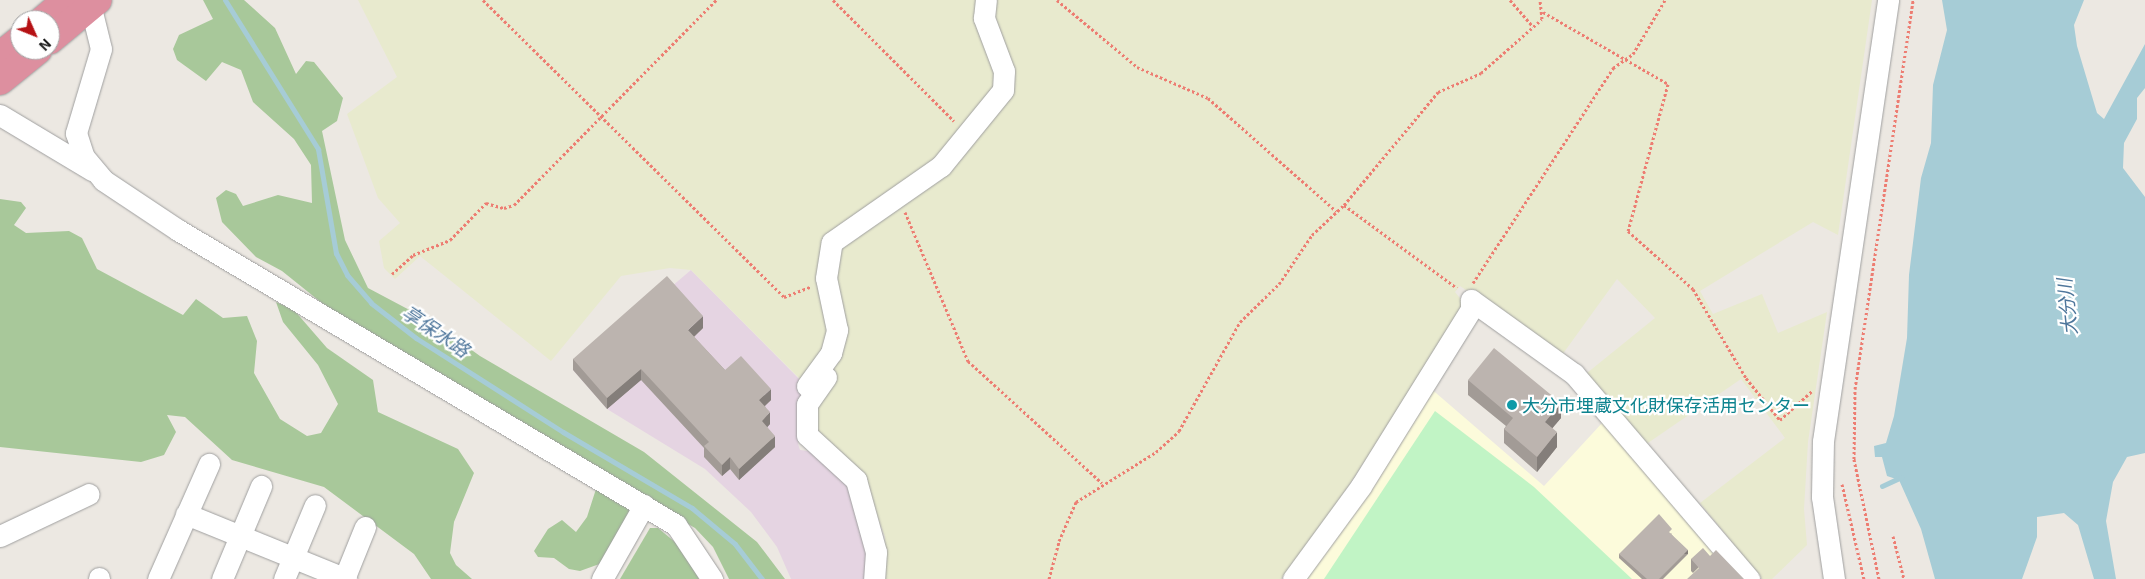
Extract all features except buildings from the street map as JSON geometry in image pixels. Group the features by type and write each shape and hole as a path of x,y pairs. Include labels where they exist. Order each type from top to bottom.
{"highway":[{"path":"60,13 86,2"},
{"path":"60,29 86,2"},
{"path":"0,56 10,48"},
{"path":"0,81 26,60"}],"street":[{"path":"874,579 876,552 856,480 810,440 806,428 807,404 842,353 826,278 832,242 941,166 968,136 1005,84 985,24 986,0"},
{"path":"1834,579 1822,458 1888,0"},
{"path":"86,2 101,49 76,133 92,170"},
{"path":"0,115 92,170 178,230 644,505 682,530 712,579"},
{"path":"1293,579 1361,486 1471,309 1471,300"},
{"path":"1471,300 1574,374 1749,579"},
{"path":"807,386 832,354 836,321"},
{"path":"158,579 209,464"},
{"path":"222,579 260,486"},
{"path":"0,536 89,494"},
{"path":"284,579 315,505"},
{"path":"602,579 644,505"},
{"path":"186,514 345,579 365,527"}],"path":[{"path":"483,0 784,297 789,298 826,278"},
{"path":"392,274 418,252 450,240 486,203 504,208 514,205 716,0"},
{"path":"833,0 968,136"},
{"path":"1057,0 1137,67 1208,98 1336,211"},
{"path":"1510,0 1534,26"},
{"path":"1049,579 1071,511 1083,494 1156,452 1179,431 1240,322 1279,284 1304,246 1336,211 1344,205 1443,87 1481,73 1543,17 1540,0"},
{"path":"1471,300 1472,285 1482,269 1613,68 1624,58 1633,54 1665,0"},
{"path":"1879,579 1854,459 1855,389 1913,0"},
{"path":"1543,11 1668,84 1629,234 1693,289 1746,378 1780,420 1815,388"},
{"path":"899,195 968,361 1102,483"},
{"path":"1344,205 1471,300"},
{"path":"1822,458 1832,458 1838,467 1864,579"},
{"path":"1894,536 1904,579"}],"shaded area":[{"path":"358,0 1872,0 1838,235 1813,222 1700,291 1713,314 1762,294 1778,333 1827,312 1808,442 1804,509 1807,545 1772,579 1762,579 1700,503 1785,438 1741,379 1645,445 1587,373 1655,318 1617,279 1562,355 1460,286 1455,292 1463,302 1457,319 1329,516 1281,579 879,579 885,537 861,472 818,443 803,382 691,270 670,268 621,276 551,361 420,256 395,279 384,268 379,241 400,223 378,198 347,114 397,77"},
{"path":"691,270 811,391 798,444 800,450 815,452 845,474 868,547 866,579 791,579 777,547 751,512 705,469 607,409 573,370"},
{"path":"1429,387 1544,486 1603,422 1740,579 1299,579"}],"green space":[{"path":"203,0 244,0 275,28 296,74 306,61 314,62 343,98 337,121 322,131 345,240 368,288 434,323 480,356 644,452 757,542 785,579 729,579 713,547 695,528 363,336 282,271 256,257 222,222 216,198 226,190 236,194 243,206 278,195 312,203 311,165 294,139 253,102 241,70 222,62 206,81 177,60 173,49 179,35 213,19"},
{"path":"0,199 21,202 26,208 14,225 26,233 69,231 82,238 97,269 183,315 196,299 223,318 247,316 257,341 254,373 280,419 307,436 321,433 338,404 318,365 283,322 276,302 294,310 327,348 373,380 378,412 458,449 474,473 454,522 450,553 456,565 472,579 431,579 414,554 324,487 232,460 185,417 167,415 176,432 164,455 141,462 0,447"},
{"path":"1435,411 1534,487 1632,579 1324,579"},
{"path":"596,489 628,506 631,517 605,562 580,571 569,569 554,558 538,557 534,551 548,529 562,520 576,532 587,517"},
{"path":"650,528 658,528 681,547 699,579 620,579"}],"water":[{"name":"大分川","path":"1942,0 2084,0 2074,25 2077,46 2097,113 2104,119 2145,44 2145,88 2137,98 2137,119 2124,143 2123,168 2145,197 2145,453 2127,457 2113,482 2106,521 2116,579 2094,579 2078,525 2064,513 2037,517 2037,537 2022,579 1935,579 1921,529 1899,480 1887,476 1882,457 1875,457 1874,446 1886,443 1894,416 1907,338 1909,275 1921,178 1931,143 1933,85 1947,30"}],"waterway":[{"name":"享保水路","path":"225,0 318,149 336,253 347,275 371,303 416,338 563,432 692,508 735,544 762,579"},
{"path":"1882,486 1901,477"}],"place":[{"name":"大分市埋蔵文化財保存活用センター","path":"1512,405"}]}
